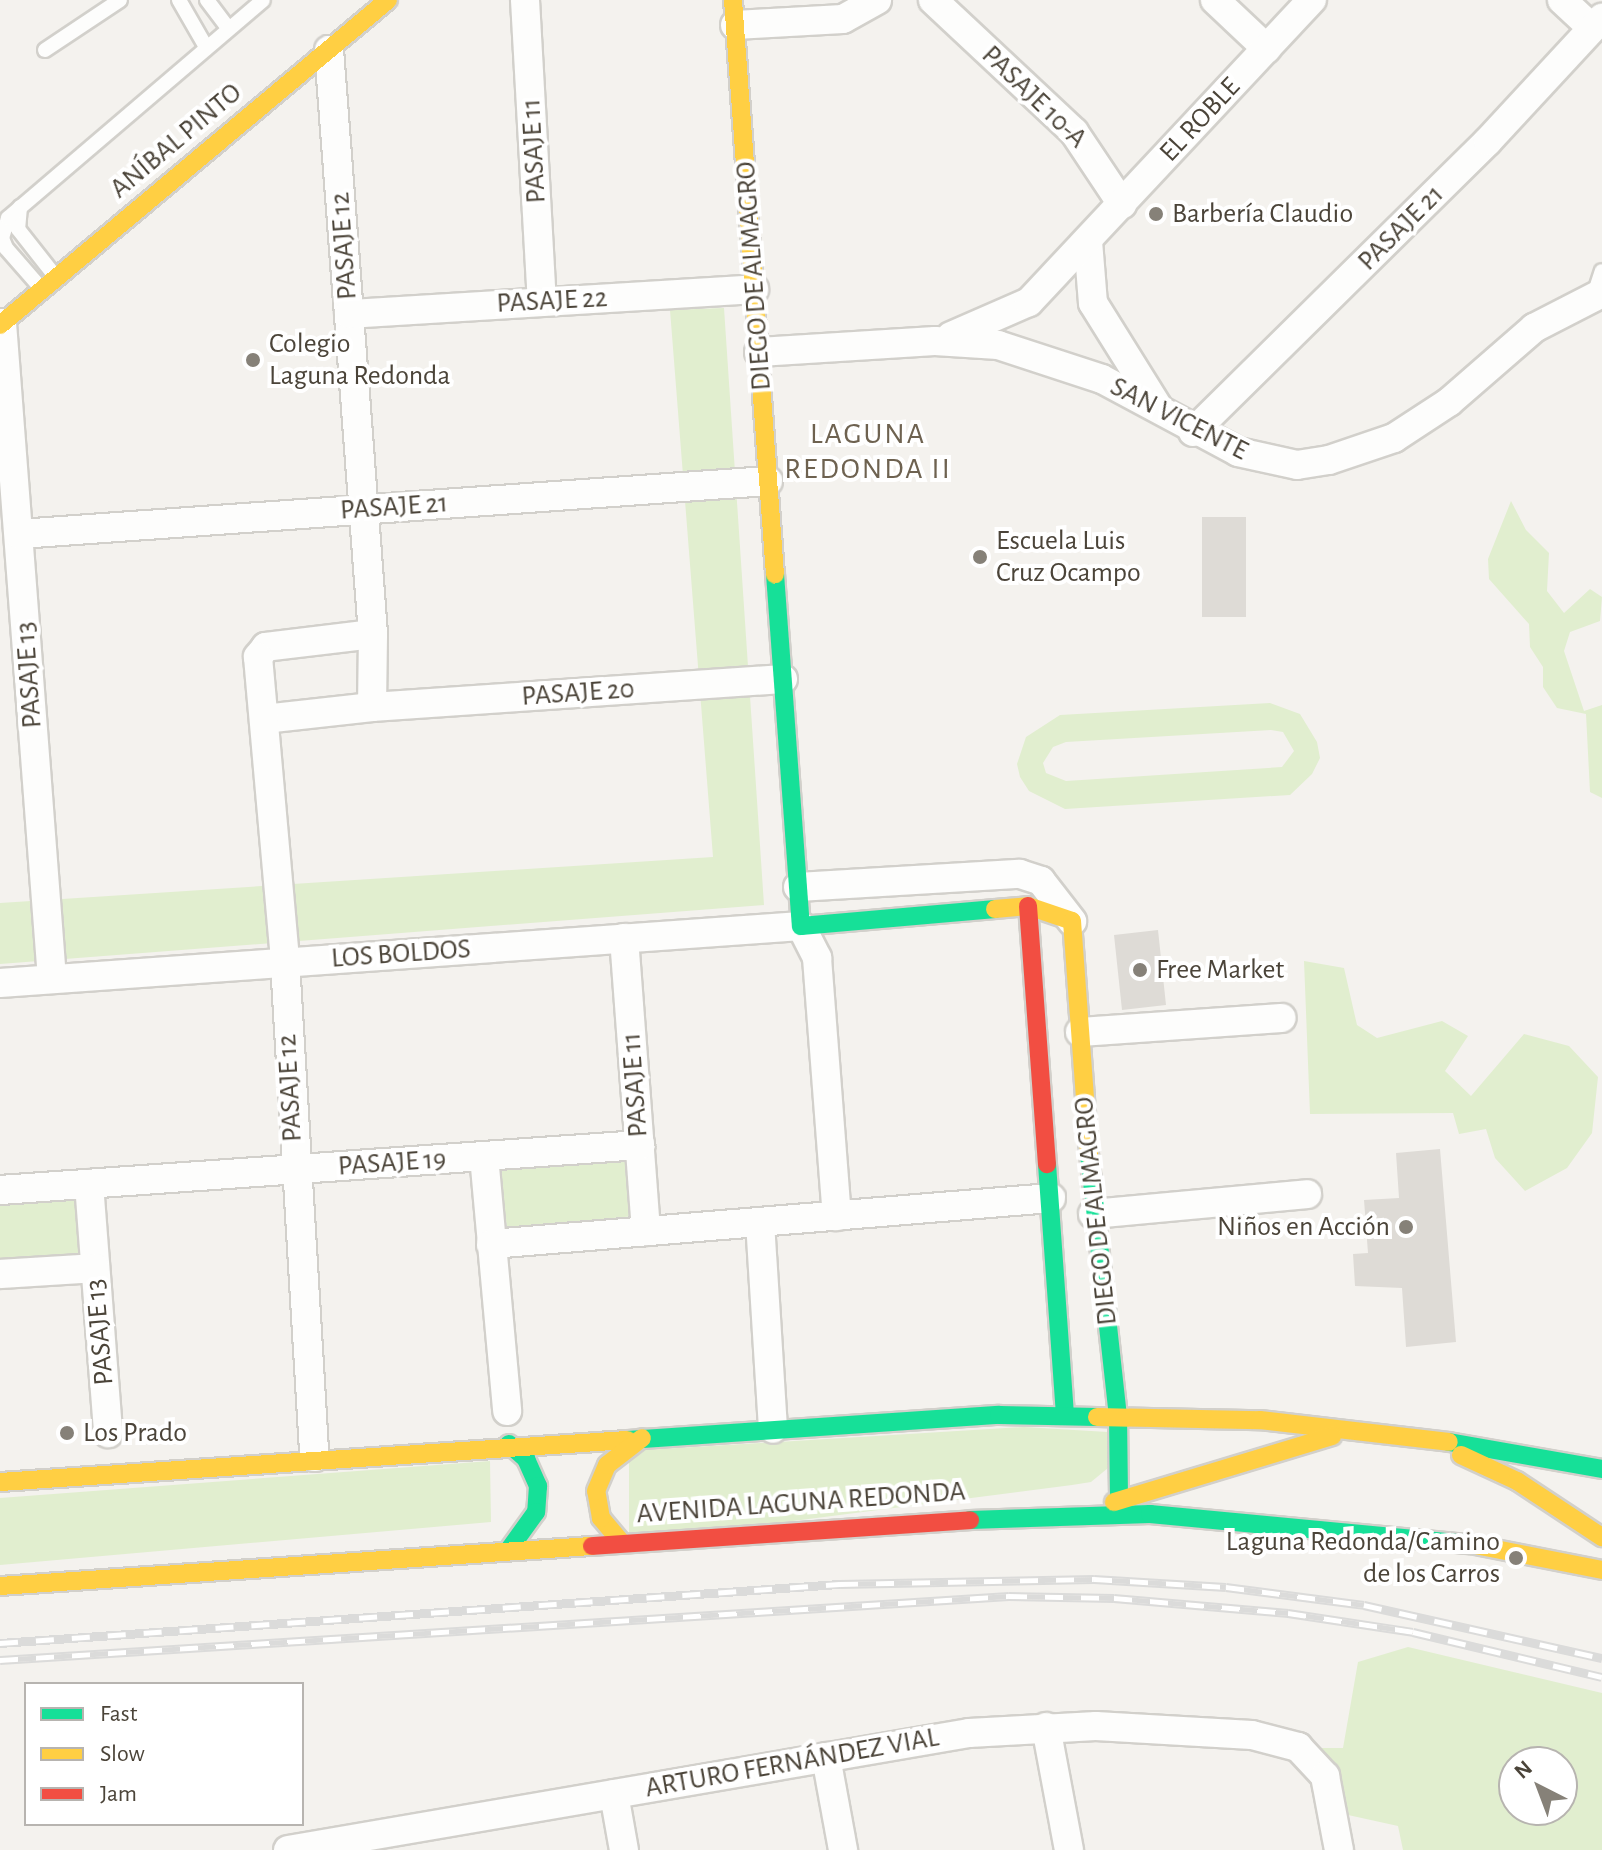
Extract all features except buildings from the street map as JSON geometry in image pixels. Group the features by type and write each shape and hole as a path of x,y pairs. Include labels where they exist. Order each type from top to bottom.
{"main road":[{"name":"ANÍBAL PINTO","path":"1,324 388,0"},
{"name":"DIEGO DE ALMAGRO","path":"734,13 801,926"},
{"name":"DIEGO DE ALMAGRO","path":"1028,906 1065,1415"},
{"path":"801,926 1028,906 1072,921"},
{"name":"DIEGO DE ALMAGRO","path":"1072,921 1093,1214 1118,1415 1119,1501"},
{"path":"0,1482 509,1444 1065,1415 1235,1418 1553,1458 1602,1469"},
{"path":"1063,1514 1119,1501 1297,1444 1358,1432"},
{"path":"622,1543 601,1518 596,1491 607,1465 642,1438"},
{"path":"1424,1441 1496,1470 1602,1537"},
{"path":"509,1444 526,1459 538,1486 536,1512 510,1548"},
{"path":"1553,1458 1602,1485"},
{"name":"AVENIDA LAGUNA REDONDA","path":"0,1586 510,1548 1063,1514 1150,1514 1381,1532 1531,1553 1602,1570"}],"street":[{"name":"PASAJE 11","path":"525,0 542,302"},
{"path":"734,13 843,19 877,0"},
{"name":"PASAJE 10-A","path":"933,0 1074,132 1122,204"},
{"path":"1215,0 1267,49"},
{"name":"EL ROBLE","path":"935,341 1029,302 1312,0"},
{"path":"1562,0 1597,23"},
{"name":"PASAJE 21","path":"1193,432 1488,141 1597,23"},
{"name":"PASAJE 12","path":"329,50 373,634 372,707"},
{"path":"1088,241 1093,303 1163,415"},
{"name":"SAN VICENTE","path":"759,352 935,341 998,345 1048,357 1102,379 1193,432 1238,452 1297,465 1359,452 1394,438 1449,402 1534,328 1599,286"},
{"name":"PASAJE 22","path":"349,314 754,289"},
{"name":"PASAJE 13","path":"1,324 52,979"},
{"name":"PASAJE 21","path":"19,534 768,481"},
{"name":"PASAJE 12","path":"314,1457 285,962 258,657 266,647 373,634"},
{"name":"PASAJE 20","path":"372,707 783,679"},
{"path":"264,719 372,707"},
{"path":"798,887 1020,874 1041,881 1072,921"},
{"path":"801,926 817,958 837,1216"},
{"name":"LOS BOLDOS","path":"0,983 801,926"},
{"name":"PASAJE 11","path":"624,938 646,1231"},
{"path":"1080,1032 1282,1018"},
{"name":"PASAJE 19","path":"0,1190 640,1145"},
{"path":"484,1156 507,1411"},
{"name":"PASAJE 13","path":"89,1184 108,1433"},
{"path":"1093,1214 1307,1194"},
{"path":"491,1244 1051,1198"},
{"path":"760,1222 773,1429"},
{"path":"0,1274 95,1268"},
{"path":"1046,1727 1069,1850"},
{"name":"ARTURO FERNÁNDEZ VIAL","path":"288,1850 408,1840 614,1794 969,1733 1046,1727 1252,1735 1298,1747 1325,1776 1339,1850"},
{"path":"826,1757 843,1850"},
{"path":"614,1794 624,1850"}],"lane":[{"path":"45,50 120,0"},
{"path":"179,0 206,47"},
{"path":"207,0 229,29"},
{"path":"49,284 18,229 21,203 263,0"}],"green space":[{"path":"724,308 764,905 0,964 0,903 713,857 670,310"},
{"path":"1511,501 1526,530 1549,553 1547,591 1564,613 1590,589 1602,597 1600,621 1570,632 1564,651 1584,711 1602,705 1602,798 1590,792 1586,714 1557,708 1543,687 1543,667 1530,647 1529,624 1489,579 1488,559"},
{"path":"1270,703 1300,714 1317,742 1320,758 1312,774 1290,795 1065,809 1029,791 1020,777 1017,764 1026,737 1060,715","holes":["1271,730 1283,732 1294,751 1282,767 1066,781 1046,773 1043,763 1053,747 1066,742"]},
{"path":"1304,961 1344,968 1357,1025 1377,1038 1442,1021 1468,1036 1445,1071 1471,1096 1524,1034 1569,1046 1598,1077 1592,1133 1567,1168 1525,1191 1495,1158 1486,1129 1459,1134 1453,1113 1310,1114"},
{"path":"631,1154 635,1216 507,1228 499,1165"},
{"path":"90,1197 94,1263 0,1269 0,1204"},
{"path":"1024,1427 1108,1432 1108,1468 1091,1482 1072,1485 629,1542 629,1451"},
{"path":"490,1461 491,1522 0,1565 0,1498"},
{"path":"1408,1647 1602,1693 1602,1850 1403,1850 1398,1826 1339,1813 1310,1748 1343,1748 1358,1662"}],"railway":[{"path":"0,1643 840,1584 1094,1579 1226,1587 1364,1605 1602,1658"},
{"path":"0,1660 1009,1596 1114,1598 1288,1613 1413,1632 1602,1677"}],"traffic: fast":[{"path":"775,574 801,926 995,909"},
{"path":"1089,1154 1118,1415 1119,1501"},
{"path":"1047,1164 1065,1415"},
{"path":"628,1440 999,1415 1097,1417"},
{"path":"1449,1442 1602,1469"},
{"path":"509,1444 526,1459 538,1486 536,1512 510,1548"},
{"path":"970,1520 1150,1514 1470,1544"}],"traffic: slow":[{"path":"0,325 388,0"},
{"path":"733,0 775,574"},
{"path":"995,909 1028,906 1072,921 1089,1154"},
{"path":"1097,1417 1260,1420 1449,1442"},
{"path":"1114,1502 1332,1436"},
{"path":"622,1543 601,1518 596,1491 607,1465 642,1438"},
{"path":"0,1482 628,1440"},
{"path":"1461,1455 1517,1481 1602,1537"},
{"path":"1470,1544 1602,1570"},
{"path":"0,1586 592,1546"}],"traffic: jam":[{"path":"1028,906 1047,1164"},
{"path":"592,1546 970,1520"}],"place":[{"name":"Barbería Claudio","path":"1156,214"},
{"name":"Colegio Laguna Redonda","path":"253,360"},
{"name":"Escuela Luis Cruz Ocampo","path":"980,557"},
{"name":"Free Market","path":"1140,970"},
{"name":"Niños en Acción","path":"1406,1227"},
{"name":"Los Prado","path":"67,1433"},
{"name":"Laguna Redonda/Camino de los Carros","path":"1516,1558"}],"district":[{"name":"LAGUNA REDONDA II","path":"868,451"}]}
